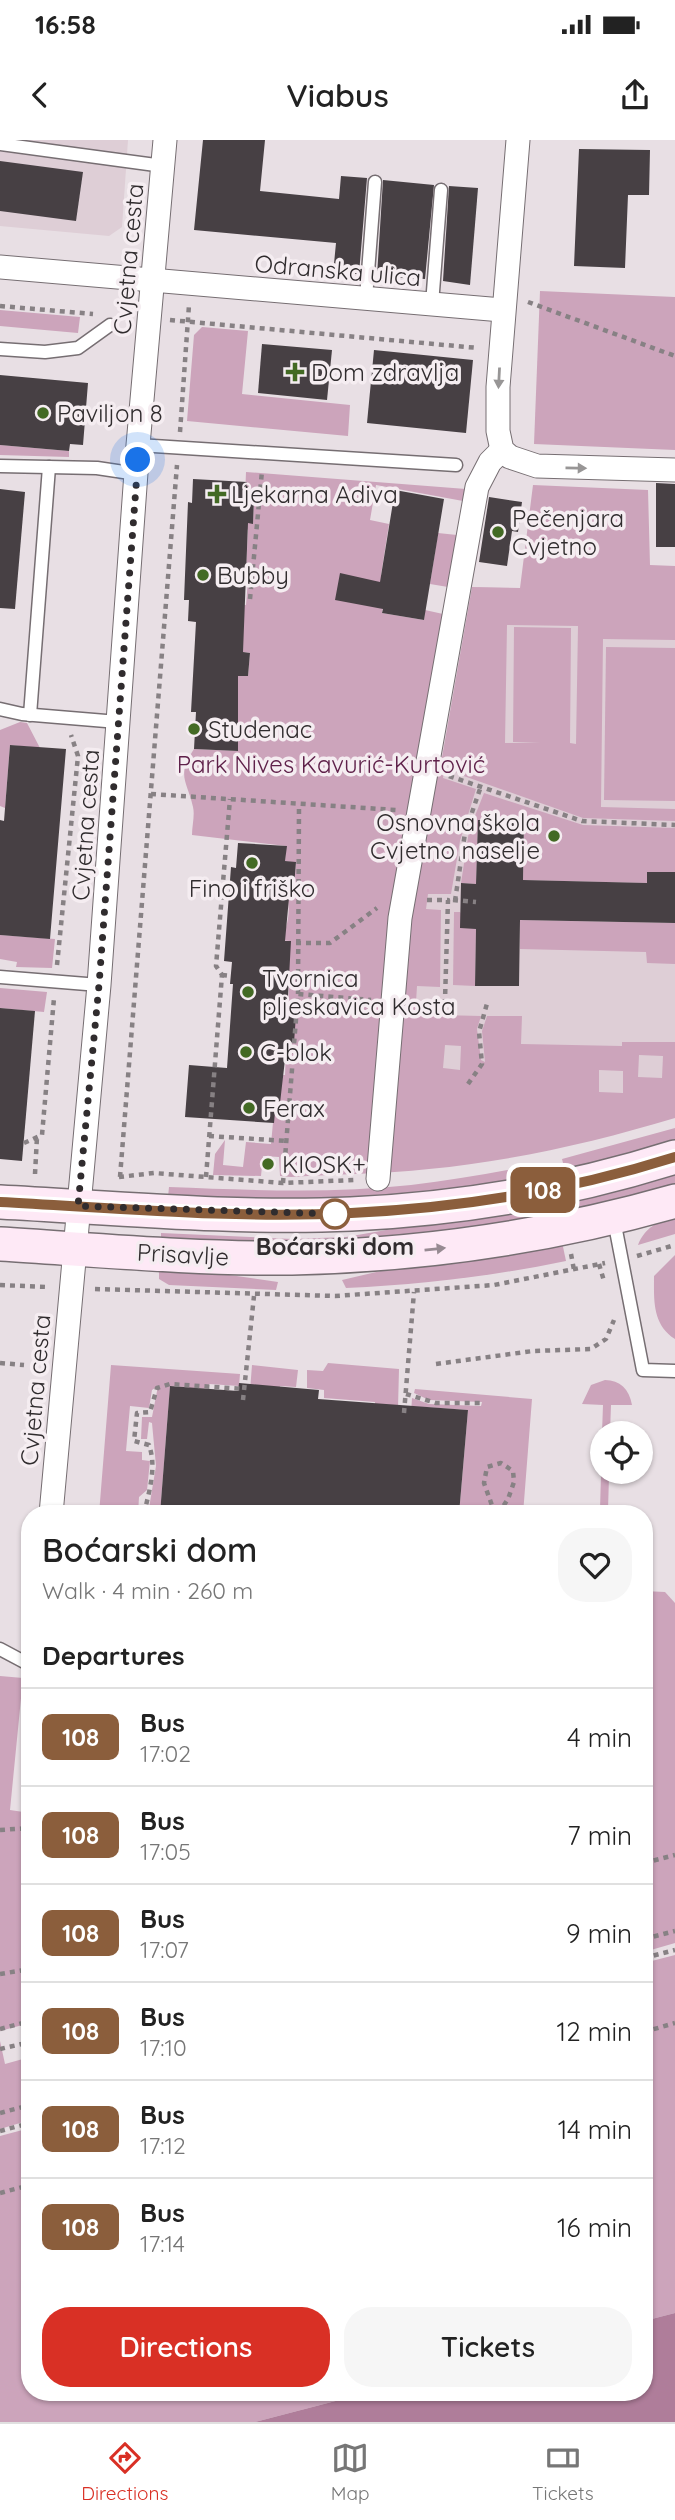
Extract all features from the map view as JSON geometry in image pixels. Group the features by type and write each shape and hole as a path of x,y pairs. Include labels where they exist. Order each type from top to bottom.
{"street":[{"name":"Cvjetna cesta","path":"52,1505 99,985 138,445 165,140"},
{"path":"518,140 502,310 498,431 502,450 510,457 537,466 675,470"},
{"name":"Odranska ulica","path":"0,267 502,310"},
{"path":"378,1179 404,900 477,487 490,462 502,450"},
{"name":"Prisavlje","path":"0,1202 262,1213 389,1211 547,1189 675,1157"},
{"name":"Prisavlje","path":"0,1244 247,1258 367,1255 475,1245 614,1218 675,1201"}],"lane":[{"path":"81,155 83,140"},
{"path":"3,143 163,166"},
{"path":"366,298 375,182"},
{"path":"432,304 441,190"},
{"path":"0,349 45,352 78,348 110,325"},
{"path":"138,445 456,466"},
{"path":"0,466 97,468 136,474"},
{"path":"30,715 49,467"},
{"path":"0,709 30,715 118,722"},
{"path":"0,976 99,985"},
{"path":"614,1218 643,1370 675,1371"},
{"path":"0,1649 21,1660"}],"path":[{"path":"179,440 189,293"},
{"path":"528,303 675,356"},
{"path":"0,306 97,314"},
{"path":"162,320 486,349"},
{"path":"178,464 117,1177 154,1172 283,1183 378,1179"},
{"path":"250,599 262,470"},
{"path":"24,1143 42,1135 78,756 71,742 71,719"},
{"path":"430,764 450,776 592,823 675,825"},
{"path":"445,1000 452,900 465,833 481,786"},
{"path":"151,794 421,811"},
{"path":"206,1177 222,975 216,966 230,799"},
{"path":"283,1183 299,982 296,943 299,805"},
{"path":"296,943 330,943 375,908 404,900 476,902"},
{"path":"222,975 230,976"},
{"path":"279,981 299,982"},
{"path":"298,994 393,1002"},
{"path":"468,1084 482,1064 479,1032 488,1000"},
{"path":"35,1174 37,1136"},
{"path":"209,1136 287,1141"},
{"path":"636,1256 675,1245"},
{"path":"87,1289 254,1296 414,1292 494,1285 605,1263"},
{"path":"599,1264 607,1288"},
{"path":"0,1285 54,1287"},
{"path":"404,1413 414,1292"},
{"path":"243,1400 254,1296"},
{"path":"436,1364 533,1351 591,1349 606,1339 614,1323 614,1313"},
{"path":"0,1363 24,1365"},
{"path":"146,1505 152,1482 152,1454 149,1445 134,1441 137,1412 149,1412 157,1388 170,1384 244,1389"},
{"path":"406,1394 436,1403 480,1404"},
{"path":"494,1505 485,1476 487,1467 501,1463 513,1471 514,1482 502,1505"},
{"path":"0,1830 21,1829"},
{"path":"653,1861 675,1855"},
{"path":"653,1937 675,1931"},
{"path":"653,1956 675,1950"},
{"path":"0,1974 21,1970"},
{"path":"0,2029 21,2023"},
{"path":"653,2029 675,2023"},
{"path":"0,2049 21,2044"},
{"path":"0,2113 21,2107"},
{"path":"0,2131 21,2125"},
{"path":"0,2193 21,2187"}],"shaded area":[{"path":"0,140 128,140 122,227 109,236 0,226"},
{"name":"Osnovna škola Cvjetno naselje","path":"478,587 675,594 675,1091 617,1113 415,1094 418,910"},
{"path":"675,2313 675,2422 255,2422 336,2401 653,2401 653,2319"}],"green space":[{"path":"540,291 675,297 675,450 534,444"},
{"path":"0,310 80,317 78,333 0,326"},
{"path":"202,327 248,331 242,394 350,405 348,436 187,421 194,335"},
{"path":"0,445 69,451 69,457 0,455"},
{"name":"Park Nives Kavurić-Kurtović","path":"246,472 466,489 463,501 376,485 370,520 389,524 381,575 388,577 382,613 424,620 425,610 443,614 423,745 442,757 472,587 520,588 533,485 648,490 650,565 675,566 675,640 603,639 601,807 675,809 675,821 583,818 458,774 446,762 443,778 476,789 460,841 451,894 428,894 426,909 441,910 440,987 417,986 416,1007 440,1008 440,1015 481,1016 477,1029 481,1060 485,1062 482,1031 487,1016 522,1016 521,1044 622,1046 622,1042 675,1042 675,1118 554,1150 460,1165 394,1172 291,1177 280,1176 279,1157 263,1156 261,1176 213,1175 215,1154 225,1140 223,1165 243,1167 246,1142 271,1144 274,1112 279,1112 278,1075 285,1075 286,1051 281,1042 293,1043 287,1014 289,987 278,986 290,941 279,940 286,928 288,914 288,899 283,886 294,887 296,863 285,861 286,846 192,835 194,810 184,778 185,766 194,749 238,751 238,676 248,676 250,653 243,652 236,604 246,605 248,580 236,579 246,570 248,530 241,523 253,523 254,498 245,497","holes":["507,625 578,626 576,744 570,743 571,628 514,627 513,742 540,743 505,743","445,1045 461,1046 460,1070 443,1068","639,1055 663,1056 662,1078 638,1077","599,1070 623,1071 623,1093 599,1092"]},
{"path":"438,533 457,535 448,587 430,584"},
{"path":"606,647 675,648 675,801 604,800"},
{"path":"20,722 27,723 40,748 10,745 5,808 0,806 0,730"},
{"path":"484,793 583,825 675,828 675,872 647,872 647,883 523,880 524,821 478,820 476,884 461,883 469,831"},
{"path":"454,912 460,912 476,929 475,986 453,985"},
{"path":"520,920 675,923 675,964 647,963 646,952 520,949"},
{"path":"0,935 55,939 52,968 16,967 17,962 0,959"},
{"path":"0,988 47,992 44,1012 0,1008"},
{"path":"675,1128 675,1145 565,1171 562,1159"},
{"path":"539,1164 546,1167 548,1175 495,1184 348,1200 168,1197 169,1187 290,1190 381,1188 443,1181"},
{"path":"675,1173 675,1187 575,1213 571,1198"},
{"path":"553,1201 557,1216 471,1231 298,1243 161,1240 161,1233 292,1239 346,1237"},
{"path":"675,1215 675,1234 638,1245 648,1229"},
{"path":"562,1242 566,1261 511,1271 374,1287 346,1288 342,1280 402,1266"},
{"path":"675,1255 675,1339 667,1333 658,1319 654,1276"},
{"path":"159,1265 278,1282 276,1290 169,1285 159,1279"},
{"path":"328,1363 399,1369 398,1408 375,1405 375,1402 324,1398 324,1390 307,1388 307,1370 323,1371"},
{"path":"111,1365 240,1374 239,1386 209,1384 209,1389 194,1388 193,1396 185,1387 170,1386 161,1505 150,1505 156,1466 152,1423 149,1422 147,1439 141,1439 142,1417 152,1417 158,1386 152,1390 149,1408 130,1406 126,1451 142,1452 142,1460 150,1461 147,1490 139,1497 139,1505 100,1505"},
{"path":"252,1365 298,1370 296,1387 280,1386 279,1394 250,1391"},
{"path":"605,1380 615,1382 623,1386 629,1394 632,1405 611,1405 610,1421 602,1421 603,1405 582,1404 591,1385"},
{"path":"415,1389 532,1399 524,1505 460,1505 468,1410 424,1407 411,1414 412,1398 429,1404 481,1406 482,1402 429,1400 414,1393"},
{"path":"601,1484 609,1484 608,1505 600,1505"},
{"path":"653,1591 665,1592 675,1603 675,1943 653,1949"},
{"path":"0,1676 21,1678 10,1810 21,1812 21,2025 0,2031"},
{"path":"675,1955 675,2313 653,2319 653,1961"},
{"path":"0,2041 5,2064 21,2060 21,2123 0,2129"},
{"path":"21,2130 21,2401 336,2401 255,2422 0,2422 0,2136"}],"building":[{"path":"203,140 265,140 260,191 339,199 341,176 367,178 359,274 333,274 336,243 194,230"},
{"path":"579,149 650,150 649,195 628,195 625,268 574,266"},
{"path":"0,161 83,172 76,221 0,211"},
{"path":"383,180 434,185 425,279 377,276"},
{"path":"449,186 478,188 470,285 443,281"},
{"name":"Dom zdravlja","path":"262,344 332,350 327,400 258,393"},
{"path":"374,350 473,360 466,433 367,423"},
{"name":"Paviljon 8","path":"0,375 88,383 83,445 70,444 69,451 0,445"},
{"path":"193,479 247,482 245,497 254,498 253,524 248,523 243,652 250,653 248,676 238,676 238,751 194,749 196,712 191,712 196,622 188,621 189,600 184,600 188,502 192,503"},
{"path":"656,483 675,484 675,547 656,547"},
{"path":"0,489 25,492 15,609 0,608"},
{"path":"395,490 444,499 424,620 382,613 383,609 335,600 340,573 380,582"},
{"name":"Pečenjara Cvjetno","path":"489,497 522,502 518,532 512,531 507,566 479,562"},
{"path":"10,745 66,749 50,939 0,935 0,820 4,821"},
{"path":"478,820 524,820 523,880 647,883 647,872 675,872 675,923 520,920 519,986 475,986 476,929 460,928 461,883 476,884"},
{"path":"238,843 287,846 285,861 296,862 294,887 290,887 285,941 291,941 287,1014 296,1015 294,1043 287,1042 279,1112 275,1112 274,1123 185,1117 189,1065 227,1068 233,984 230,984 232,962 224,961 231,867 236,868"},
{"path":"0,1008 35,1011 22,1161 0,1159"},
{"path":"239,1383 319,1390 318,1399 468,1410 460,1505 161,1505 170,1386 238,1391"}],"bus line":[{"name":"108","path":"0,1202 234,1213 352,1213 438,1206 514,1195 558,1187 675,1157"}],"place":[{"name":"Dom zdravlja","path":"295,372"},
{"name":"Paviljon 8","path":"43,413"},
{"name":"Ljekarna Adiva","path":"217,494"},
{"name":"Pečenjara Cvjetno","path":"498,532"},
{"name":"Bubby","path":"203,575"},
{"name":"Studenac","path":"194,729"},
{"name":"Osnovna škola Cvjetno naselje","path":"554,836"},
{"name":"Fino i friško","path":"252,863"},
{"name":"Tvornica pljeskavica Kosta","path":"248,992"},
{"name":"C-blok","path":"246,1052"},
{"name":"Ferax","path":"249,1108"},
{"name":"KIOSK+","path":"268,1164"},
{"name":"Boćarski dom","path":"335,1214"}],"route":[{"path":"138,460 99,985 78,1206 234,1213 335,1214"}]}
